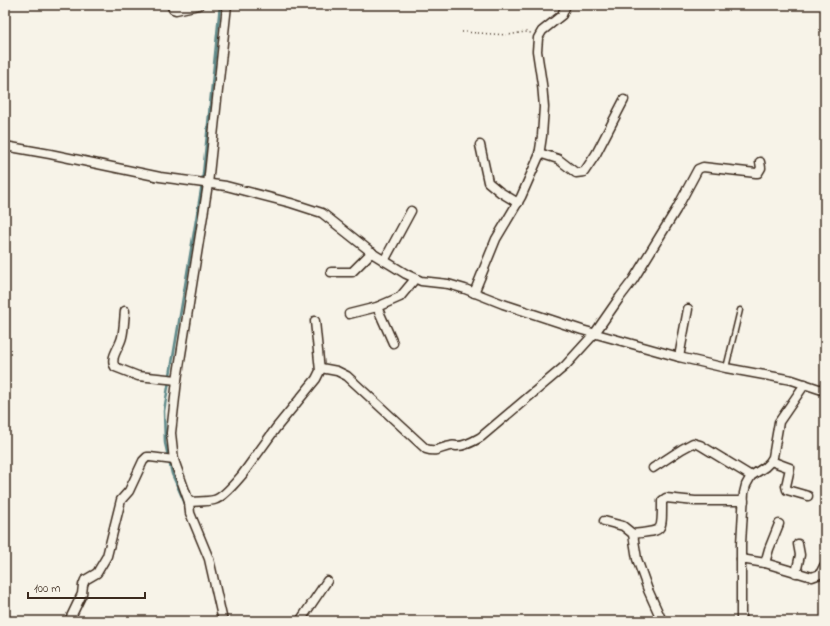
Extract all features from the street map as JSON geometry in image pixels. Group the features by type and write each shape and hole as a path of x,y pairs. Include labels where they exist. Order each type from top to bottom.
{"street":[{"path":"171,5 173,9 176,10 199,5"},
{"path":"223,621 213,571 209,559 190,513 189,502 169,460 173,380 203,183 227,5"},
{"path":"474,293 496,239 518,203 536,164 542,136 544,107 537,51 539,34 562,15 566,5"},
{"path":"539,153 558,159 576,173 584,172 596,154 624,100"},
{"path":"480,145 488,182 500,192 518,203"},
{"path":"5,146 160,177 242,189 315,210 328,218 384,261 415,279 425,282 448,284 530,313 679,357 726,368 792,380 825,391"},
{"path":"321,368 337,371 348,376 426,449 432,451 450,446 457,446 466,444 481,437 565,366 595,333 633,280 676,210 698,169 703,167 758,173 761,168 760,162"},
{"path":"384,261 411,211"},
{"path":"331,272 352,272 372,252"},
{"path":"349,314 377,307 400,297 415,279"},
{"path":"377,307 393,343"},
{"path":"679,357 688,309"},
{"path":"125,311 122,339 114,355 115,367 138,376 173,380"},
{"path":"189,502 214,500 234,483 242,475 294,405 316,379 321,368 314,321"},
{"path":"741,621 741,559 746,485 751,476 771,461 779,422 805,384"},
{"path":"653,468 682,449 693,444 700,445 751,476"},
{"path":"69,621 82,594 85,580 97,573 107,556 121,500 129,491 140,466 147,457 169,460"},
{"path":"771,461 790,468 786,486 787,490 808,496"},
{"path":"604,521 622,526 633,534 656,531 662,524 662,501 666,498 695,501 744,501"},
{"path":"765,563 779,524"},
{"path":"633,534 637,559 648,590 662,621"},
{"path":"796,573 800,555 798,544"},
{"path":"741,559 765,563 814,577 820,574 824,566"},
{"path":"300,621 327,581"}],"lane":[{"path":"726,368 740,310"}],"path":[{"path":"462,32 508,35 525,32 539,34"}],"waterway":[{"path":"186,506 172,474 165,443 164,411 202,184 220,5"}]}
